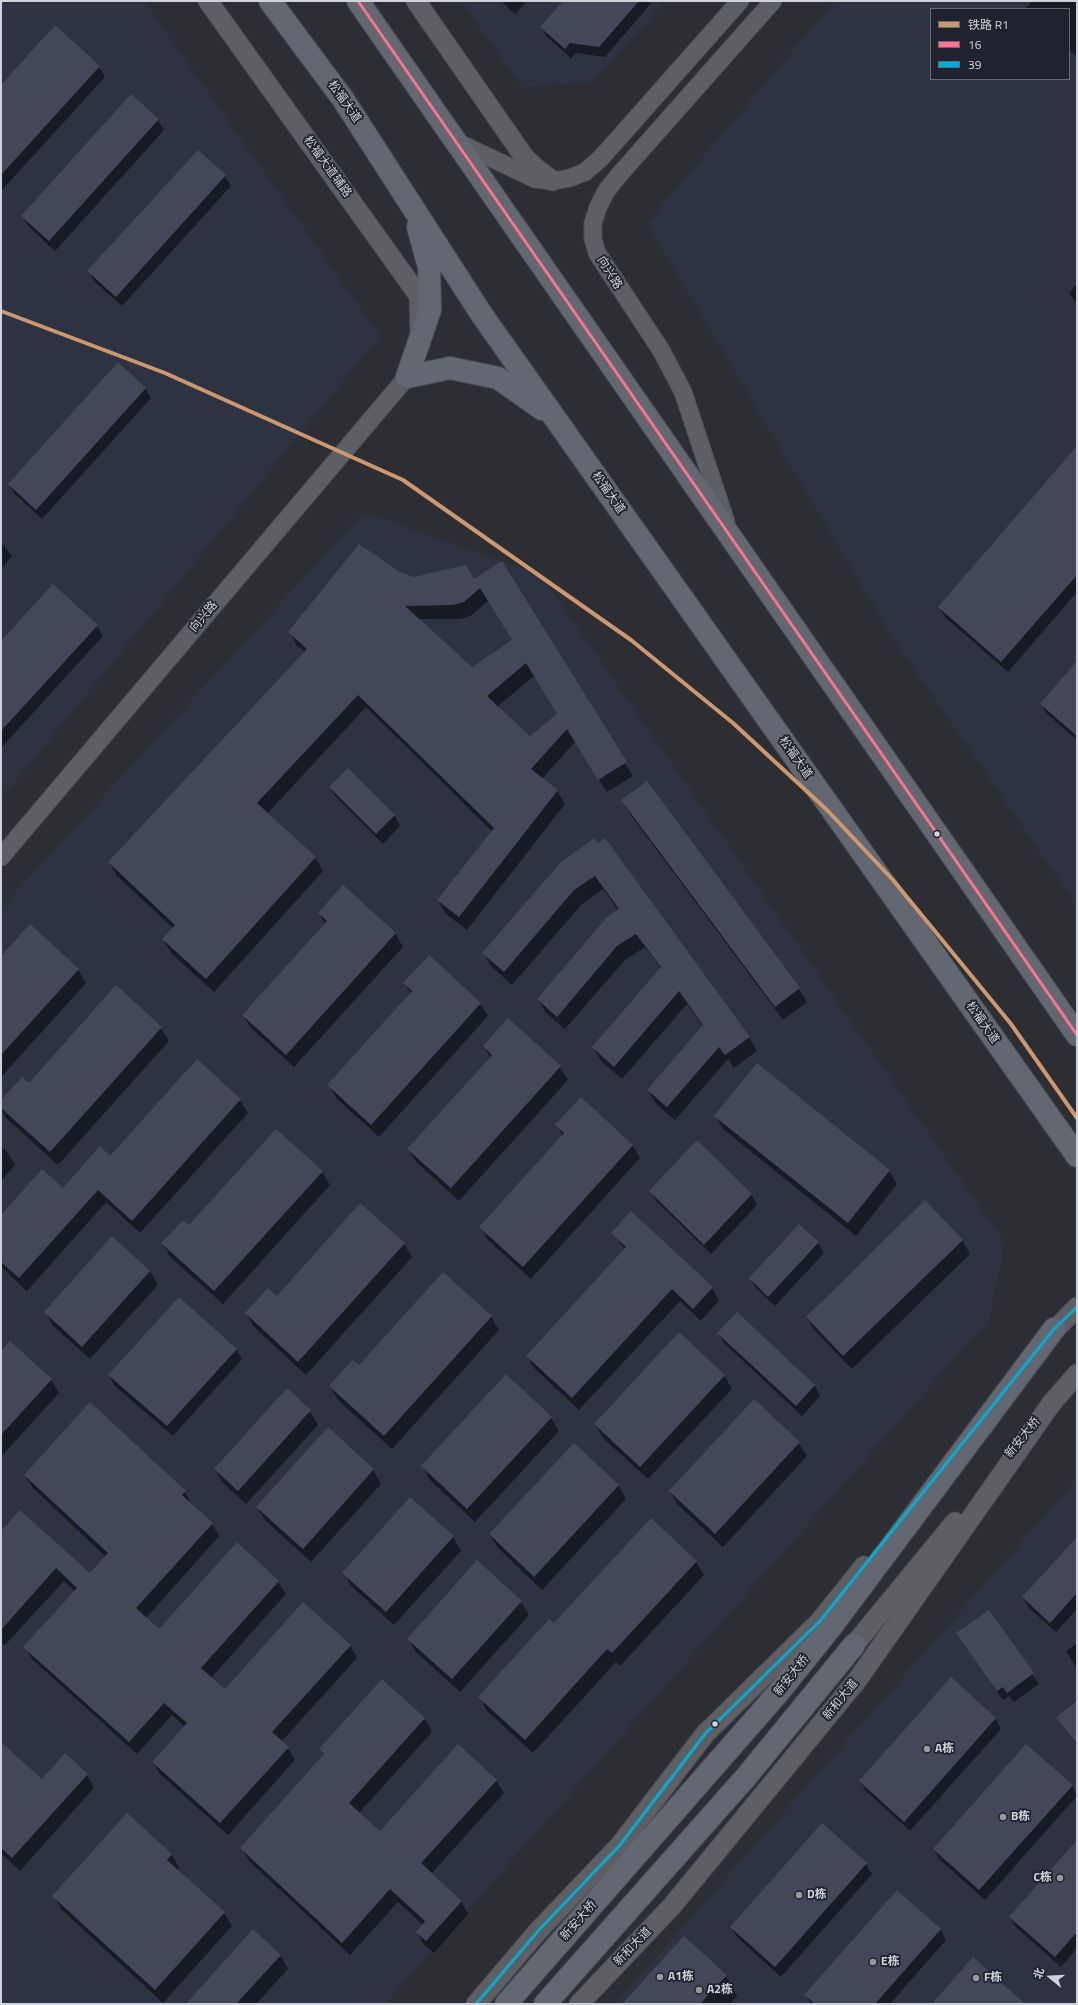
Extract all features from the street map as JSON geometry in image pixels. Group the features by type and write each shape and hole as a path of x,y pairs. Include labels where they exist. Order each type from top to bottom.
{"main road":[{"name":"松福大道辅路","path":"208,1 418,296 420,342"},
{"name":"松福大道","path":"270,1 343,98 482,314 1077,1156"},
{"path":"358,1 1077,1035"},
{"path":"416,1 525,158 553,181"},
{"name":"松福大道","path":"407,377 430,310 429,267 413,206"},
{"name":"松福大道","path":"407,377 450,368 498,378 555,418"},
{"path":"476,2004 539,1930 620,1845 705,1734 820,1621 1054,1329 1077,1307"},
{"name":"新安大桥","path":"506,2004 778,1693 831,1627 1054,1329"},
{"name":"新和大道","path":"579,2004 672,1906 858,1679 1051,1404 1077,1374"},
{"name":"新安大桥","path":"546,2004 746,1777 1051,1404"}],"street":[{"path":"455,141 535,179 553,181 570,178 585,172 601,158 740,1"},
{"name":"向兴路","path":"731,538 683,392 661,350 596,253 593,239 593,223 598,207 607,190 619,175 773,1"},
{"name":"向兴路","path":"1,857 407,377"}],"shaded area":[{"path":"1,1 144,1 380,336 1,799"},
{"path":"461,1 666,1 593,81 523,88"},
{"path":"835,1 1077,1 1077,906 891,635 647,223"},
{"path":"364,512 541,575 1005,1243 989,1319 385,2004 1,2004 1,908"},
{"path":"1077,1479 1077,2004 615,2004"}],"building":[{"path":"563,1 639,1 599,47 570,43 565,49 540,27"},
{"path":"55,25 100,66 1,175 1,85"},
{"path":"131,94 159,119 49,241 21,216"},
{"path":"198,150 226,175 116,297 87,271"},
{"path":"118,362 146,388 36,510 8,484"},
{"path":"1077,446 1077,575 1001,662 938,607"},
{"path":"359,544 398,571 413,577 466,565 474,579 502,561 627,762 598,780 567,729 531,769 558,790 459,917 437,900 494,828 358,695 257,803 316,857 206,979 162,939 175,925 108,862 307,649 288,632","holes":["480,588 512,640 472,667 405,606 453,605 464,602","526,663 557,714 530,736 487,696"]},
{"path":"53,584 98,625 1,731 1,641"},
{"path":"1077,661 1077,736 1040,704"},
{"path":"348,768 395,815 376,834 329,787"},
{"path":"647,781 800,988 775,1007 621,800"},
{"path":"595,838 598,843 605,838 750,1037 725,1055 719,1047 667,1107 647,1090 703,1025 679,991 614,1067 592,1047 661,967 636,934 617,946 557,1017 537,999 607,917 619,909 595,876 574,890 504,972 482,953 561,862"},
{"path":"343,885 396,933 286,1055 242,1015 327,921 318,913"},
{"path":"30,924 79,969 1,1055 1,956"},
{"path":"429,955 481,1003 371,1125 327,1085 412,991 403,983"},
{"path":"116,985 162,1027 50,1152 1,1108 1,1100 22,1077 29,1083"},
{"path":"508,1018 561,1066 451,1188 407,1149 492,1055 483,1046"},
{"path":"197,1059 241,1099 132,1221 98,1190 19,1278 1,1262 1,1215 42,1169 63,1188 100,1146 110,1156"},
{"path":"757,1063 890,1170 848,1223 714,1116"},
{"path":"581,1097 633,1145 523,1267 479,1227 564,1133 555,1125"},
{"path":"276,1129 323,1171 214,1291 161,1243 183,1220 189,1225"},
{"path":"697,1140 752,1194 704,1245 649,1191"},
{"path":"925,1200 963,1240 843,1356 806,1317"},
{"path":"360,1203 405,1243 298,1362 245,1313 268,1288 277,1296"},
{"path":"631,1211 713,1287 693,1309 672,1289 572,1398 526,1356 626,1247 611,1233"},
{"path":"799,1224 819,1242 768,1297 749,1278"},
{"path":"112,1236 150,1271 82,1347 44,1312"},
{"path":"443,1272 492,1316 384,1436 329,1386 352,1360 359,1365"},
{"path":"179,1297 237,1349 167,1426 108,1375"},
{"path":"737,1312 815,1385 796,1406 717,1333"},
{"path":"679,1332 725,1375 640,1467 594,1424"},
{"path":"10,1341 52,1379 1,1435 1,1351"},
{"path":"506,1374 552,1417 467,1509 421,1466"},
{"path":"287,1388 311,1410 238,1491 214,1469"},
{"path":"754,1399 800,1442 715,1534 669,1491"},
{"path":"90,1402 186,1491 182,1495 213,1523 136,1608 159,1629 237,1542 279,1581 201,1668 225,1689 303,1602 351,1645 272,1732 289,1747 220,1823 152,1762 187,1723 164,1703 129,1742 23,1647 77,1588 56,1568 1,1630 1,1531 20,1510 90,1573 108,1553 24,1475"},
{"path":"328,1427 374,1469 303,1549 256,1507"},
{"path":"574,1443 619,1485 534,1577 489,1534"},
{"path":"410,1497 454,1536 386,1612 342,1573"},
{"path":"651,1518 697,1561 612,1653 607,1649 525,1740 478,1697 549,1619 554,1623"},
{"path":"1077,1537 1077,1593 1050,1623 1022,1597"},
{"path":"477,1560 522,1601 452,1679 407,1639"},
{"path":"989,1610 1034,1673 1007,1693 1003,1687 997,1691 956,1633"},
{"name":"A栋","path":"951,1677 996,1718 904,1822 859,1781"},
{"path":"382,1679 425,1718 349,1803 380,1831 458,1744 497,1780 421,1863 462,1901 426,1941 416,1932 425,1921 390,1889 342,1943 240,1848 324,1754 319,1749"},
{"path":"1077,1701 1077,1744 1056,1717"},
{"path":"1,1742 42,1779 65,1753 88,1774 12,1858 1,1848"},
{"name":"B栋","path":"1026,1744 1073,1785 979,1890 933,1849"},
{"path":"127,1813 172,1854 167,1860 225,1912 155,1990 52,1896"},
{"name":"D栋","path":"822,1823 867,1863 775,1967 730,1927"},
{"name":"C栋","path":"1077,1840 1077,1932 1055,1957 1009,1917"},
{"name":"E栋","path":"897,1890 941,1929 875,2004 815,2004 804,1995"},
{"path":"253,1929 281,1955 236,2004 186,2004"},
{"path":"684,1936 727,1975 700,2004 622,2004"},
{"name":"F栋","path":"973,1957 1025,2004 932,2004"}],"rail line":[{"name":"R1","path":"1,311 165,373 403,480 631,640 733,723 827,810 893,880 1011,1024 1077,1118"}],"transit line":[{"name":"16","path":"358,1 1077,1035"},
{"name":"39","path":"476,2004 539,1930 620,1845 705,1734 820,1621 1054,1329 1077,1307"}],"place":[{"name":"A栋","path":"927,1749"},
{"name":"B栋","path":"1003,1817"},
{"name":"C栋","path":"1060,1878"},
{"name":"D栋","path":"799,1895"},
{"name":"E栋","path":"873,1962"},
{"name":"A1栋","path":"660,1977"},
{"name":"F栋","path":"976,1978"},
{"name":"A2栋","path":"699,1990"}]}
